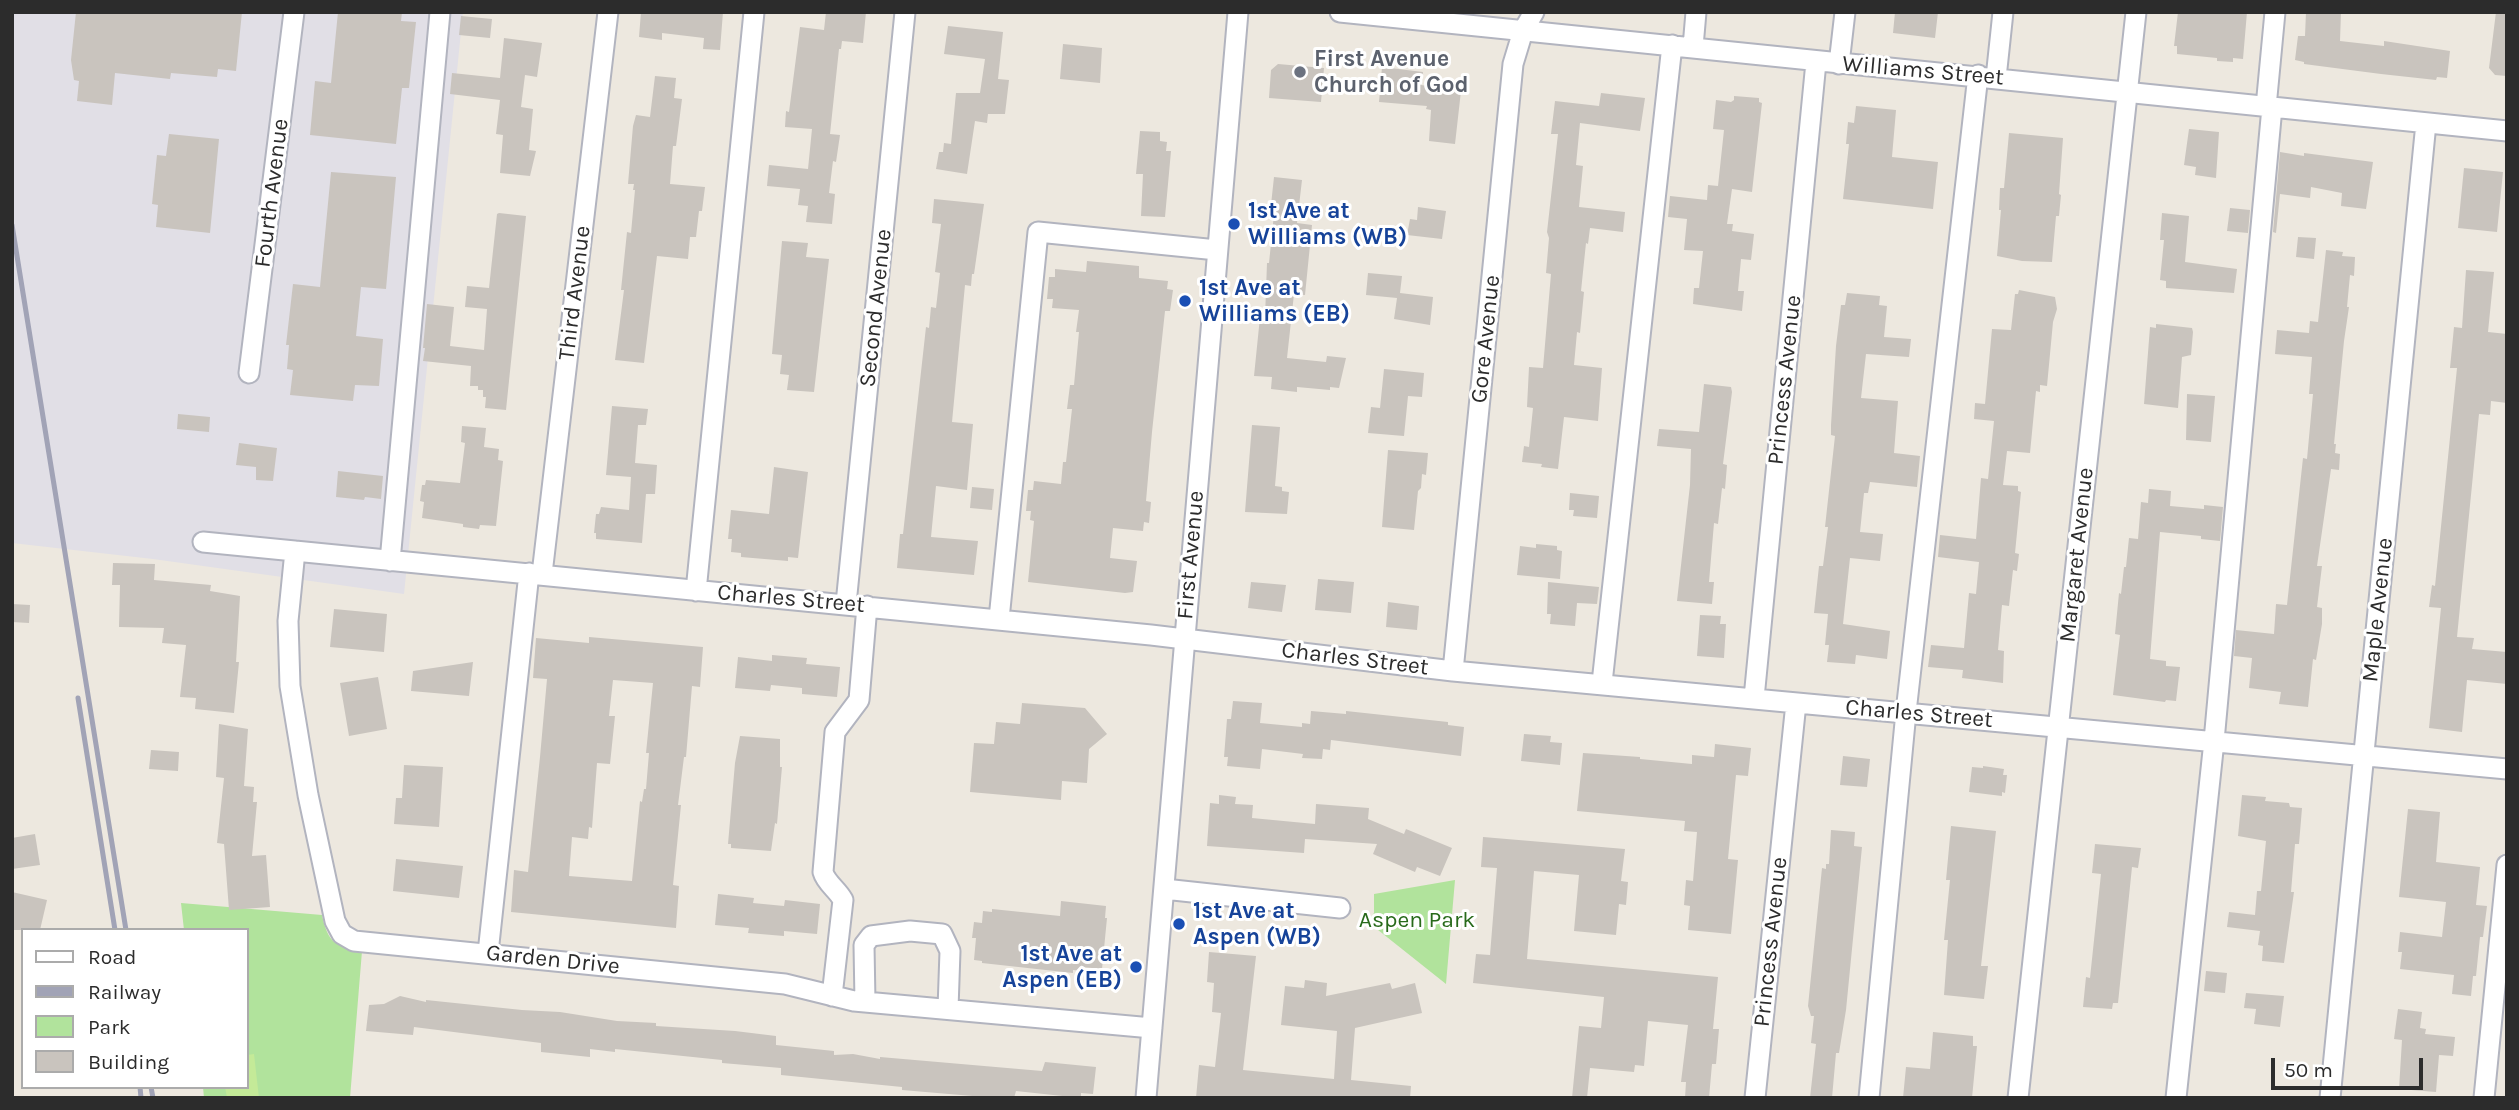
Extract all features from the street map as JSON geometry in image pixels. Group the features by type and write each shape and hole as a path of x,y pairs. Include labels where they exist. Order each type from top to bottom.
{"street":[{"name":"Fourth Avenue","path":"249,373 295,12"},
{"path":"390,561 440,12"},
{"name":"Third Avenue","path":"488,953 608,12"},
{"path":"696,591 754,12"},
{"name":"Second Avenue","path":"846,604 905,12"},
{"name":"First Avenue","path":"1146,1098 1238,12"},
{"name":"Williams Street","path":"1340,12 2507,131"},
{"name":"Gore Avenue","path":"1454,671 1513,64 1523,31 1534,12"},
{"path":"1693,47 1696,12"},
{"path":"1839,64 1845,12"},
{"path":"1869,1098 1906,712 1987,77 2003,12"},
{"name":"Margaret Avenue","path":"2018,1098 2136,12"},
{"path":"2176,1098 2214,741 2275,12"},
{"path":"1602,683 1672,45"},
{"name":"Princess Avenue","path":"1754,698 1816,62"},
{"name":"Maple Avenue","path":"2330,1098 2426,123"},
{"path":"999,619 1038,232 1217,250"},
{"name":"Charles Street","path":"203,541 1184,638 1454,671 2507,769"},
{"name":"Garden Drive","path":"295,551 288,621 290,686 308,795 335,921 342,934 354,941 785,984 865,1002 1152,1028"},
{"path":"832,996 843,900 823,872 835,732 859,700 867,606"},
{"name":"Princess Avenue","path":"1755,1098 1796,703"},
{"path":"2484,1098 2507,865"},
{"path":"1164,889 1340,908"},
{"path":"865,1002 864,945 871,936 910,931 942,934 950,951 948,1009"}],"shaded area":[{"path":"12,12 463,12 404,594 153,559 12,543"}],"green space":[{"name":"Aspen Park","path":"1455,880 1446,984 1368,922 1374,913 1374,894"},
{"path":"181,903 322,915 327,932 334,942 362,951 350,1098 204,1098 203,1089 248,1089 248,928 184,928"},
{"path":"254,1054 259,1098 227,1098 225,1089 248,1089 248,1055"}],"building":[{"path":"76,12 242,12 236,71 218,69 217,77 171,73 170,79 115,73 112,105 77,101 79,81 74,80 71,60"},
{"path":"338,12 402,12 401,21 416,22 409,88 402,88 396,144 310,135 315,81 331,83"},
{"path":"641,12 723,12 720,50 703,49 704,38 662,33 662,40 639,37"},
{"path":"826,12 866,12 863,43 842,41 839,49 830,134 840,135 829,193 835,194 832,224 806,222 808,206 798,205 800,189 767,186 769,165 808,169 812,129 785,127 786,111 789,112 800,27 824,30"},
{"path":"1895,12 1938,12 1935,38 1893,33"},
{"path":"2178,12 2247,12 2243,59 2233,58 2233,62 2217,61 2217,58 2177,54 2177,46 2174,46"},
{"path":"2306,12 2341,12 2340,41 2384,46 2384,41 2450,51 2447,78 2437,77 2436,80 2381,74 2304,64 2295,60 2298,36 2305,36"},
{"path":"2496,12 2507,12 2507,76 2495,75 2489,68"},
{"path":"461,16 492,19 490,38 459,35"},
{"path":"948,26 1003,32 998,79 1009,80 1005,114 988,114 987,123 975,121 967,174 936,169 939,152 943,152 944,143 951,144 956,93 980,93 985,59 944,54"},
{"path":"504,38 542,43 537,77 525,75 521,107 533,109 529,150 536,151 530,176 500,173 503,135 496,134 500,100 450,94 452,73 500,78"},
{"path":"1063,44 1102,48 1100,83 1060,79"},
{"path":"1278,64 1324,68 1321,102 1269,98 1271,70"},
{"path":"1382,67 1423,72 1421,85 1461,91 1455,144 1429,141 1431,110 1426,109 1427,106 1379,102"},
{"path":"655,76 676,78 674,98 682,99 676,146 673,146 670,184 705,187 696,237 690,237 688,259 657,256 644,363 615,360 624,290 621,290 627,232 631,233 635,190 634,184 628,184 633,126 636,115 650,117"},
{"path":"1601,93 1645,98 1640,131 1580,123 1576,165 1583,166 1579,207 1625,212 1623,232 1590,228 1588,244 1586,243 1580,333 1577,332 1574,365 1602,368 1598,421 1564,417 1558,469 1541,467 1542,464 1522,462 1524,446 1529,447 1533,408 1527,407 1529,367 1543,368 1551,274 1546,273 1549,238 1547,232 1558,134 1551,134 1555,101 1599,106"},
{"path":"1734,96 1759,98 1762,103 1752,192 1732,189 1727,224 1733,224 1732,231 1754,234 1751,260 1741,259 1738,291 1744,291 1742,311 1693,304 1694,288 1699,288 1703,251 1684,250 1687,219 1668,217 1670,196 1707,200 1708,185 1718,186 1724,130 1713,129 1716,100 1731,102"},
{"path":"1856,106 1896,110 1892,157 1938,162 1933,209 1843,199 1849,144 1846,144 1848,122 1854,123"},
{"path":"2189,129 2219,132 2216,178 2195,175 2196,167 2184,165"},
{"path":"1140,131 1160,132 1160,141 1167,142 1166,151 1171,151 1165,217 1141,216 1143,174 1136,174"},
{"path":"2009,133 2063,138 2061,195 2059,216 2056,216 2052,262 2022,261 1997,256 2000,188 2004,188"},
{"path":"169,134 219,139 210,233 156,227 158,205 152,204 157,155 166,156"},
{"path":"2280,152 2373,162 2366,209 2341,206 2342,193 2311,187 2310,198 2280,194 2276,233 2273,232"},
{"path":"2464,168 2503,172 2497,232 2458,228"},
{"path":"331,172 396,177 386,289 361,287 356,336 383,339 379,386 355,385 353,401 290,395 293,370 287,369 289,345 286,345 293,284 320,287"},
{"path":"1274,177 1302,180 1297,223 1312,225 1305,295 1294,294 1287,358 1326,362 1327,356 1346,358 1339,388 1330,387 1330,390 1297,387 1297,392 1271,389 1272,377 1254,376 1260,317 1265,317 1267,263 1274,214 1270,214"},
{"path":"934,199 984,204 974,274 971,286 965,285 952,422 973,424 967,490 936,486 931,537 978,541 974,575 897,568 926,327 929,328 931,307 936,308 940,273 935,272 941,224 932,223"},
{"path":"1418,207 1446,211 1442,239 1407,235 1410,219 1417,220"},
{"path":"2230,208 2250,210 2248,233 2227,231"},
{"path":"499,213 526,216 506,410 485,408 486,397 483,397 483,390 478,390 478,386 470,386 471,366 423,361 427,304 454,307 450,346 484,350 487,309 465,307 467,286 489,288"},
{"path":"2162,213 2189,216 2185,262 2237,269 2234,293 2166,288 2166,281 2160,280 2164,240 2160,240"},
{"path":"2298,237 2316,238 2314,259 2296,257"},
{"path":"782,241 808,243 806,257 829,259 814,392 787,390 789,375 780,374 782,355 772,354"},
{"path":"2326,250 2355,257 2354,276 2350,275 2334,444 2335,453 2340,454 2339,470 2331,469 2317,566 2322,566 2317,607 2322,608 2322,624 2316,660 2313,659 2308,707 2279,704 2281,692 2249,688 2252,658 2234,656 2236,630 2274,634 2276,604 2287,605 2303,458 2307,459 2313,394 2309,394 2312,357 2275,354 2277,330 2309,333 2310,321 2318,322"},
{"path":"1087,261 1139,266 1139,278 1168,281 1167,289 1173,290 1170,311 1165,311 1152,432 1146,501 1151,502 1149,523 1144,522 1143,531 1113,528 1110,558 1137,561 1133,592 1028,582 1034,521 1030,520 1031,511 1026,511 1028,490 1033,490 1034,481 1061,484 1072,409 1067,409 1070,385 1074,385 1079,332 1076,332 1079,310 1052,308 1053,299 1047,299 1049,277 1055,277 1055,269 1086,272"},
{"path":"2466,270 2494,272 2488,332 2507,334 2507,403 2491,401 2490,415 2479,414 2457,637 2474,638 2472,649 2507,652 2507,684 2467,680 2462,732 2429,728 2441,608 2429,607 2432,585 2435,586 2457,368 2450,368 2454,327 2462,328"},
{"path":"1368,273 1402,276 1400,293 1433,297 1430,325 1394,319 1397,298 1366,295"},
{"path":"2019,290 2055,297 2057,309 2053,322 2047,386 2040,385 2040,392 2036,391 2030,453 2007,451 2003,485 2018,486 2018,491 2021,492 2015,553 2019,554 2017,571 2013,570 2009,606 2002,605 1998,650 2004,651 2003,683 1962,678 1963,670 1928,667 1931,645 1964,648 1969,593 1976,594 1979,562 1938,557 1940,535 1976,539 1981,478 1988,479 1994,421 1974,419 1975,403 1985,404 1992,329 2011,330 2015,294 2018,294"},
{"path":"1847,293 1880,296 1879,305 1887,306 1884,337 1911,339 1909,357 1866,354 1861,398 1898,401 1894,453 1920,456 1917,487 1870,482 1868,493 1864,493 1860,532 1883,534 1880,561 1850,558 1843,624 1890,631 1887,659 1856,655 1855,664 1827,662 1829,645 1825,645 1828,614 1814,613 1819,566 1823,566 1828,527 1825,527 1835,436 1831,435 1831,425 1836,346 1841,305 1845,305"},
{"path":"2156,324 2192,328 2191,355 2182,357 2178,408 2144,404 2150,327 2156,328"},
{"path":"1384,369 1424,373 1422,397 1408,396 1404,436 1368,433 1371,407 1380,408"},
{"path":"1704,384 1731,387 1732,392 1723,464 1727,465 1725,489 1722,488 1718,524 1714,523 1709,582 1714,582 1712,604 1677,601 1690,485 1691,449 1657,446 1659,429 1699,432"},
{"path":"2187,394 2215,396 2211,442 2186,440"},
{"path":"612,406 648,409 646,425 638,425 635,463 657,465 655,494 646,494 642,543 596,539 594,533 596,514 599,514 601,507 629,510 631,477 606,475"},
{"path":"178,414 210,417 209,432 177,429"},
{"path":"1252,425 1280,427 1275,486 1289,492 1287,514 1245,512"},
{"path":"462,426 486,428 484,447 499,449 498,460 503,461 496,526 480,525 479,529 422,518 424,502 420,501 422,485 425,485 426,480 460,483 465,443 461,442"},
{"path":"239,443 277,448 273,481 256,480 256,467 236,465"},
{"path":"1388,450 1428,453 1426,475 1422,474 1421,488 1418,491 1414,530 1382,527"},
{"path":"774,467 808,472 798,558 788,557 788,561 741,557 741,553 731,552 732,539 728,539 731,510 769,514"},
{"path":"338,471 383,476 381,499 336,497"},
{"path":"972,487 994,489 992,510 970,508"},
{"path":"2149,489 2171,491 2170,506 2204,509 2204,505 2223,507 2220,541 2201,539 2201,536 2160,532 2150,659 2166,661 2166,666 2180,667 2176,701 2113,695 2120,635 2115,634 2119,593 2121,594 2126,567 2129,538 2138,539 2141,502 2148,503"},
{"path":"1570,493 1599,496 1597,518 1573,516 1574,510 1569,510"},
{"path":"1536,544 1557,546 1557,550 1562,551 1560,579 1517,575 1520,546 1536,548"},
{"path":"113,563 155,564 154,580 211,585 210,591 240,596 236,662 239,662 234,713 195,709 196,698 180,697 186,645 162,643 164,628 119,627 120,585 112,585"},
{"path":"1318,579 1354,582 1351,613 1315,610"},
{"path":"1251,582 1286,585 1282,612 1248,608"},
{"path":"1548,582 1599,587 1597,604 1577,603 1575,626 1550,624 1551,614 1547,614"},
{"path":"1388,602 1419,606 1417,630 1386,627"},
{"path":"12,604 30,605 29,623 12,622"},
{"path":"334,609 387,614 384,652 330,647"},
{"path":"1700,615 1721,616 1720,624 1726,624 1724,658 1697,656"},
{"path":"589,637 703,647 700,687 692,686 686,757 678,805 681,805 673,885 679,886 676,928 511,912 514,870 528,872 540,757 547,679 533,678 536,638 589,643","holes":["613,680 653,683 646,753 649,753 646,789 642,802 640,801 632,881 569,876 572,837 588,839 589,827 592,828 597,763 610,764 615,716 609,716"]},
{"path":"772,655 807,658 806,664 840,667 837,697 802,694 802,688 771,685 770,691 735,688 738,657 772,661"},
{"path":"473,662 469,696 411,691 413,671"},
{"path":"378,677 387,729 349,736 340,683"},
{"path":"1233,701 1262,703 1260,723 1302,727 1302,723 1310,724 1311,711 1346,714 1346,711 1448,722 1448,725 1464,727 1461,756 1331,740 1330,750 1323,749 1322,759 1302,758 1303,754 1262,749 1260,769 1227,766 1228,757 1224,757 1227,719 1231,719"},
{"path":"1022,703 1085,708 1107,734 1089,749 1087,783 1062,781 1061,800 970,792 974,743 994,744 996,722 1020,724"},
{"path":"219,724 248,729 244,786 254,787 253,802 257,802 252,856 266,855 270,907 229,910 224,844 217,843 224,778 216,777"},
{"path":"1524,734 1551,736 1550,742 1562,743 1560,765 1521,761"},
{"path":"740,736 780,739 782,767 777,824 775,823 771,851 731,848 731,844 728,844"},
{"path":"1715,744 1751,748 1748,776 1736,775 1728,859 1738,860 1731,934 1688,930 1690,906 1684,905 1686,880 1693,881 1697,832 1684,831 1685,821 1577,811 1583,753 1692,764 1692,755 1714,757"},
{"path":"151,750 179,752 178,771 149,769"},
{"path":"1843,756 1870,759 1867,787 1840,785"},
{"path":"404,765 443,767 439,827 394,824 396,798 402,798"},
{"path":"1972,767 2004,769 2003,775 2007,775 2005,793 2002,792 2002,796 1969,792"},
{"path":"1219,795 1236,797 1235,804 1253,805 1252,818 1315,824 1316,804 1369,808 1368,819 1404,834 1406,829 1452,848 1440,876 1417,867 1415,872 1373,854 1377,844 1305,839 1304,853 1207,846 1210,803 1219,804"},
{"path":"2242,795 2266,797 2265,801 2289,803 2290,807 2302,808 2299,844 2295,844 2291,892 2294,892 2284,963 2262,961 2263,946 2258,945 2260,931 2227,927 2229,912 2255,915 2257,891 2261,891 2266,841 2238,836"},
{"path":"2408,809 2440,812 2436,862 2480,867 2476,905 2487,906 2471,996 2452,994 2454,975 2400,969 2400,932 2442,937 2446,902 2399,897"},
{"path":"1951,826 1996,831 1981,966 1988,966 1984,999 1944,995 1948,940 1944,940 1950,880 1946,880"},
{"path":"1831,830 1855,832 1854,846 1862,847 1846,1010 1839,1053 1836,1053 1832,1098 1810,1098 1816,1044 1811,1043 1814,1016 1811,1016 1808,1006 1822,868 1826,869 1826,864 1829,864"},
{"path":"35,834 40,865 12,869 12,838"},
{"path":"1483,837 1625,849 1621,881 1628,882 1626,905 1619,904 1616,935 1574,931 1579,875 1534,871 1527,959 1718,977 1713,1029 1719,1029 1709,1098 1685,1098 1686,1082 1681,1082 1688,1025 1648,1021 1644,1066 1635,1065 1634,1072 1590,1068 1587,1098 1572,1098 1579,1026 1601,1028 1604,997 1473,983 1476,954 1490,955 1497,868 1481,867"},
{"path":"2095,844 2141,848 2138,868 2132,867 2118,1003 2113,1003 2112,1009 2083,1007 2086,977 2090,978 2101,874 2092,873"},
{"path":"396,859 463,866 459,898 393,891"},
{"path":"12,892 47,900 40,928 12,930"},
{"path":"718,894 754,898 753,903 784,906 785,900 820,904 817,934 784,931 784,936 748,933 749,928 715,925"},
{"path":"1061,901 1106,906 1102,969 1082,967 1082,971 1073,970 1073,973 974,960 974,922 982,923 983,911 992,912 992,909 1060,916"},
{"path":"1209,952 1256,956 1243,1070 1334,1079 1337,1031 1281,1025 1285,986 1304,988 1305,980 1327,983 1326,996 1390,983 1392,989 1415,983 1422,1013 1355,1028 1351,1080 1411,1086 1410,1098 1196,1098 1199,1065 1215,1067 1221,1013 1212,1012 1214,983 1207,982"},
{"path":"2206,971 2227,973 2225,993 2204,991"},
{"path":"2246,993 2284,996 2280,1027 2254,1024 2256,1009 2244,1008"},
{"path":"400,996 426,1002 560,1012 617,1021 656,1023 656,1026 776,1036 776,1045 834,1051 834,1055 853,1054 880,1059 1042,1071 1045,1062 1096,1067 1093,1094 1081,1093 1081,1098 1016,1091 1014,1098 996,1098 902,1090 902,1087 781,1075 781,1068 722,1063 722,1060 615,1049 615,1052 590,1049 590,1057 541,1052 541,1043 414,1027 413,1035 366,1031 369,1005 384,1004"},
{"path":"2398,1009 2422,1012 2420,1028 2426,1029 2425,1034 2455,1037 2453,1056 2439,1055 2436,1092 2399,1089 2402,1040 2394,1039"},
{"path":"1933,1032 1973,1036 1973,1046 1977,1046 1972,1098 1903,1098 1906,1067 1930,1069"}],"railway":[{"path":"12,225 126,928"},
{"path":"78,698 115,928"},
{"path":"140,1089 141,1098"},
{"path":"151,1089 153,1098"}],"place":[{"name":"First Avenue Church of God","path":"1300,72"},
{"name":"1st Ave at Williams (WB)","path":"1234,224"},
{"name":"1st Ave at Williams (EB)","path":"1185,301"},
{"name":"1st Ave at Aspen (WB)","path":"1179,924"},
{"name":"1st Ave at Aspen (EB)","path":"1136,967"}]}
